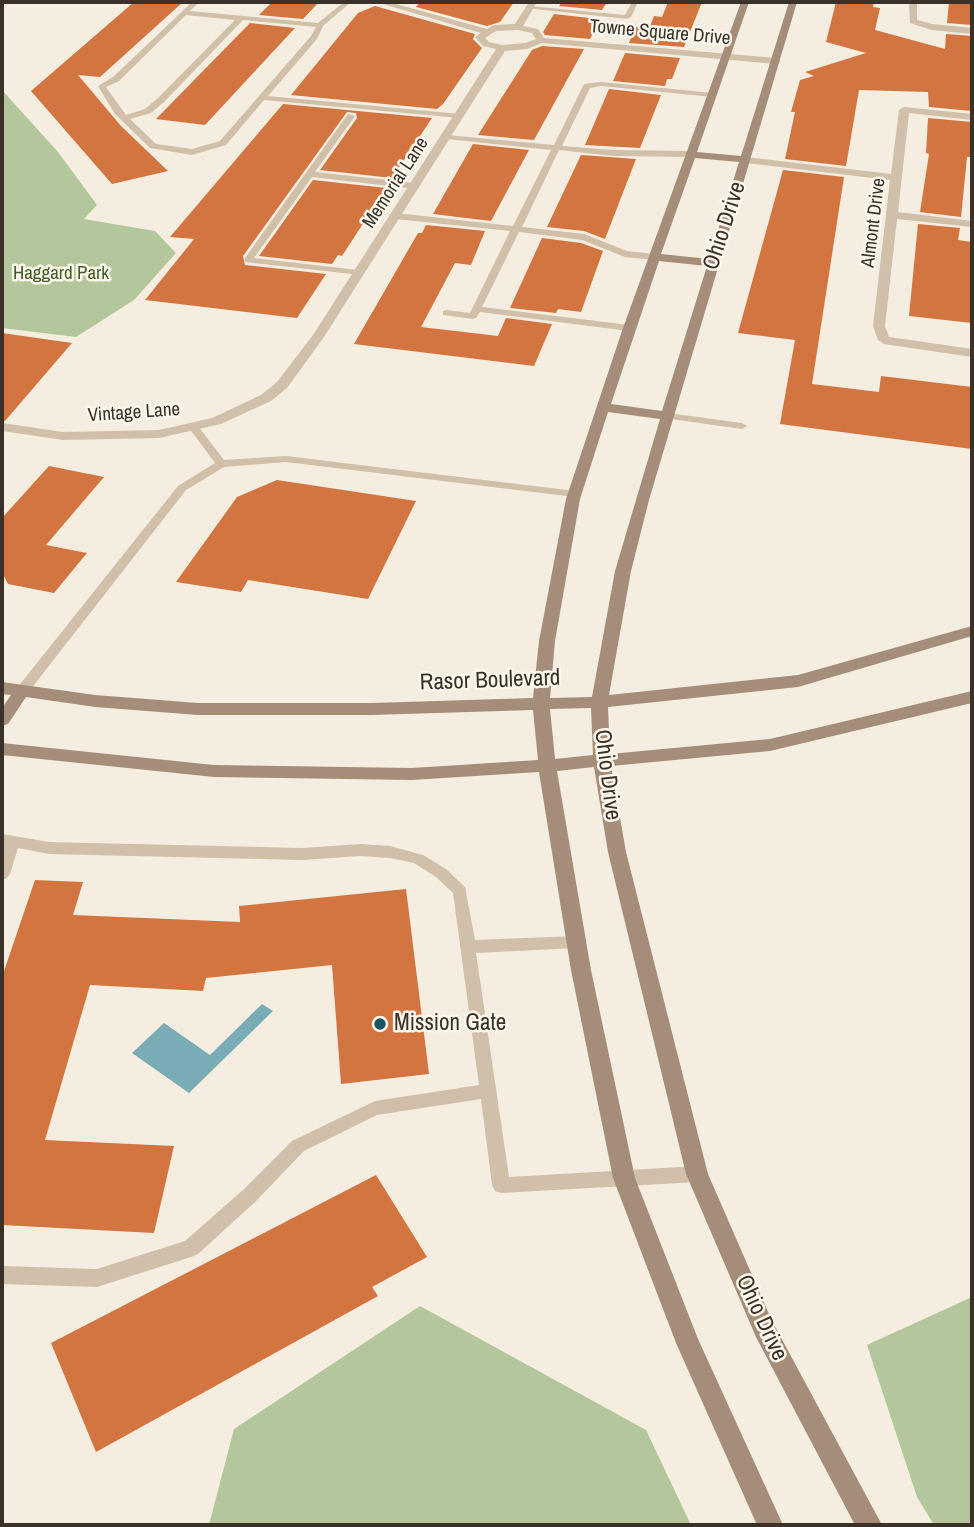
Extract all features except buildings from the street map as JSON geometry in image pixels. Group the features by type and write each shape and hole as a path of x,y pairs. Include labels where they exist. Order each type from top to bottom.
{"main road":[{"path":"745,2 629,328 575,494 547,641 541,704 547,766 576,942 624,1178 688,1343 769,1525"},
{"name":"Ohio Drive","path":"793,2 623,571 599,702 602,763 617,852 697,1174 764,1329 869,1525"},
{"path":"691,154 746,160"},
{"path":"655,257 713,263"},
{"path":"603,407 668,416"},
{"name":"Rasor Boulevard","path":"2,688 95,701 198,709 372,709 599,702 798,681 972,631"},
{"path":"2,720 22,691"},
{"path":"2,749 131,765 214,771 412,774 602,763 770,746 972,697"}],"street":[{"path":"380,2 485,31 519,26 535,31 541,40 527,46 502,48 482,41 480,37 485,31"},
{"path":"913,2 911,19 922,25 972,31"},
{"path":"519,26 531,5"},
{"name":"Towne Square Drive","path":"541,40 776,61"},
{"name":"Memorial Lane","path":"318,337 502,48"},
{"name":"Almont Drive","path":"972,117 904,110 879,326 884,340 972,354"},
{"path":"746,160 897,178"},
{"path":"892,215 972,224"},
{"name":"Vintage Lane","path":"2,427 63,436 114,437 194,428 266,398 282,385 318,337"}],"lane":[{"path":"196,2 117,79 102,86 124,118 153,146 192,152 223,143 264,97 320,25 348,2"},
{"path":"531,5 627,17 635,2"},
{"path":"184,13 320,25"},
{"path":"124,118 148,111 241,18"},
{"path":"446,313 472,316 477,309 587,86 601,83 713,95"},
{"path":"264,97 460,116"},
{"path":"351,116 248,260 358,272"},
{"path":"447,137 635,155 652,152 691,154"},
{"path":"309,174 415,186"},
{"path":"396,216 584,237 597,240 625,254 655,257"},
{"path":"477,309 629,328"},
{"path":"668,416 742,426"},
{"path":"194,428 221,464"},
{"path":"22,691 182,488 221,464 286,459 575,494"},
{"path":"2,874 8,840 49,848 175,852 390,852 418,859 442,873 460,891 501,1185 697,1174"},
{"path":"468,947 576,942"},
{"path":"2,1275 97,1278 191,1248 249,1196 298,1146 375,1108 488,1091"}],"green space":[{"name":"Haggard Park","path":"2,90 58,152 97,205 84,219 155,231 176,253 134,300 76,337 2,328"},
{"path":"972,1297 972,1525 934,1525 917,1497 867,1345"},
{"path":"420,1306 646,1430 691,1525 209,1525 234,1429"}],"water":[{"path":"262,1004 273,1011 189,1093 132,1053 164,1023 210,1055"}],"place":[{"name":"Mission Gate","path":"380,1024"}]}
